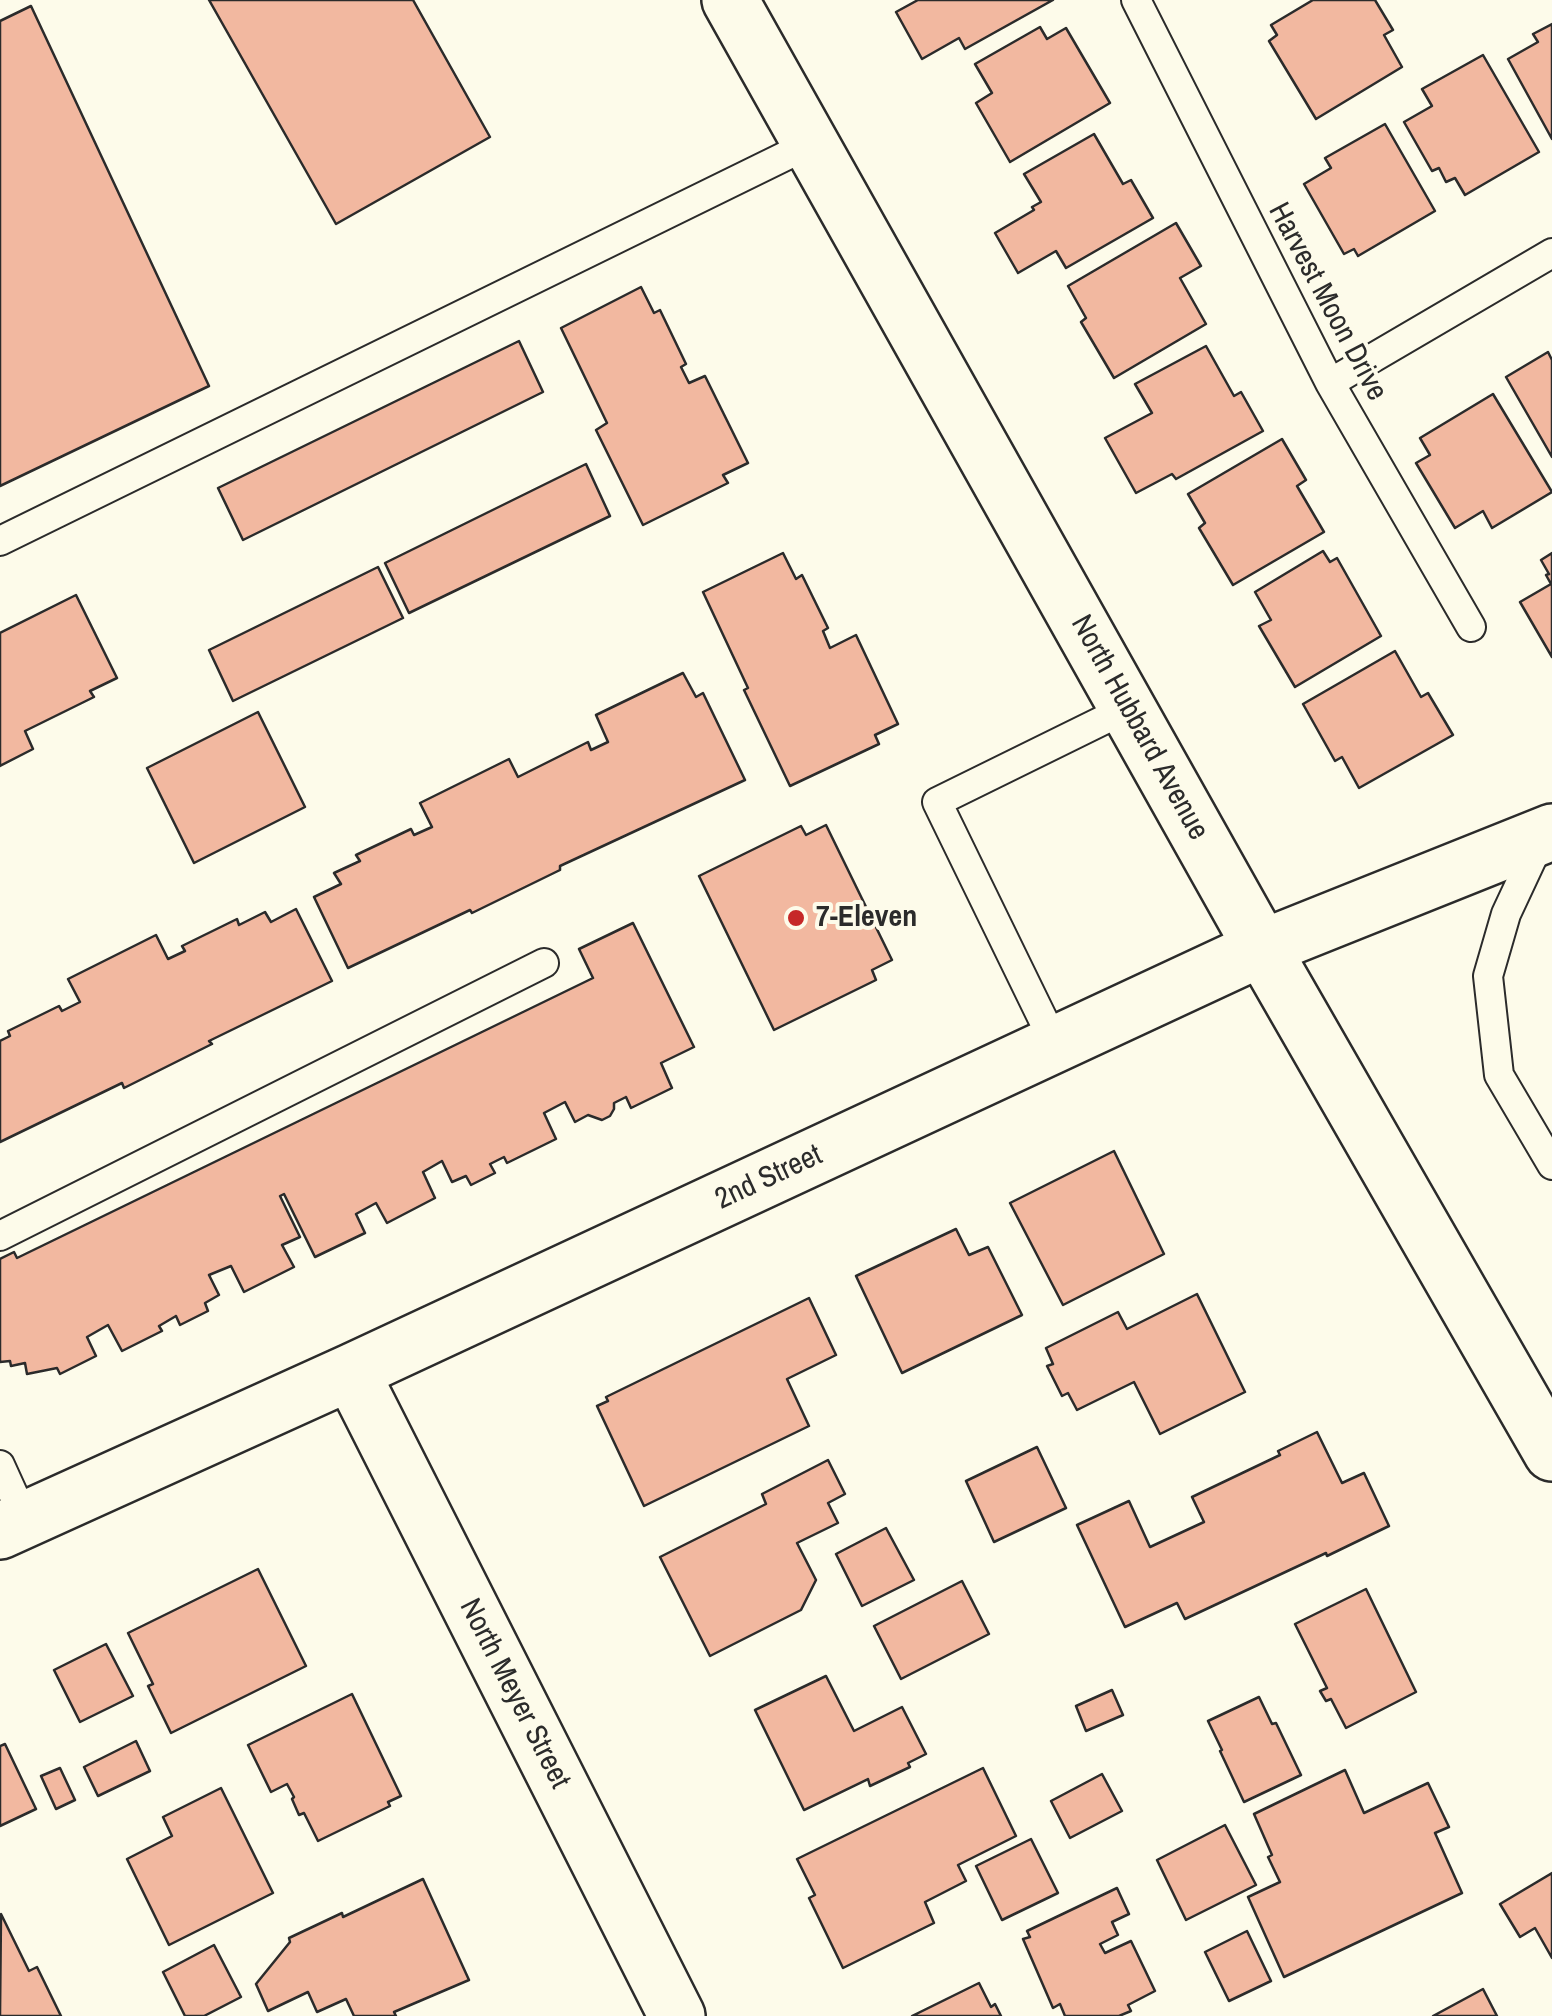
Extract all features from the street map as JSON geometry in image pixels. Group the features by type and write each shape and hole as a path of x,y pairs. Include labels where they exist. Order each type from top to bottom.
{"street":[{"name":"North Hubbard Avenue","path":"730,0 1262,948 1552,1453"},
{"name":"2nd Street","path":"12,1526 1262,948 1547,834"},
{"name":"North Meyer Street","path":"350,1372 676,2016"}],"lane":[{"name":"Harvest Moon Drive","path":"1136,0 1330,383 1471,627"},
{"path":"0,542 812,143"},
{"path":"1330,383 1552,253"},
{"path":"1055,1044 938,802 1128,708"},
{"path":"1547,834 1506,914 1488,976 1499,1075 1552,1165"},
{"path":"0,1236 544,963"},
{"path":"0,1465 12,1526"}],"building":[{"path":"209,0 413,0 490,137 336,224"},
{"path":"918,0 1053,0 965,49 959,38 922,59 896,12"},
{"path":"1313,0 1375,0 1393,30 1384,35 1402,67 1316,119 1269,41 1277,35 1271,25"},
{"path":"31,6 209,386 0,486 0,21"},
{"path":"1552,24 1552,139 1508,59 1538,42 1533,34"},
{"path":"1040,27 1047,39 1066,28 1110,103 1010,162 976,103 992,93 975,64"},
{"path":"1483,55 1539,152 1465,195 1455,178 1446,182 1439,168 1432,171 1404,122 1432,106 1422,89"},
{"path":"1385,124 1435,211 1358,256 1354,249 1344,254 1304,184 1331,168 1325,158"},
{"path":"1094,134 1123,184 1131,180 1153,218 1066,268 1056,251 1018,273 995,233 1041,202 1024,174"},
{"path":"1176,223 1201,266 1180,278 1206,324 1114,378 1081,322 1086,318 1068,286"},
{"path":"641,287 654,313 660,310 686,364 681,367 689,383 705,376 748,463 723,475 728,483 643,525 596,430 607,423 561,328"},
{"path":"519,341 543,392 243,540 218,488"},
{"path":"1206,346 1234,396 1241,392 1263,431 1176,479 1172,474 1136,493 1105,438 1152,413 1135,384"},
{"path":"1548,352 1552,360 1552,457 1506,377"},
{"path":"1493,394 1552,492 1492,528 1483,511 1455,528 1416,463 1430,455 1420,438"},
{"path":"1282,439 1306,480 1297,486 1324,532 1233,585 1199,528 1205,523 1188,494"},
{"path":"586,464 610,516 409,613 385,563"},
{"path":"1323,551 1330,562 1337,558 1381,636 1295,687 1259,626 1271,620 1255,592"},
{"path":"783,553 796,579 802,575 828,628 823,631 830,648 856,635 898,724 875,735 879,744 790,786 703,592"},
{"path":"1552,553 1552,657 1520,602 1551,584 1541,560"},
{"path":"378,567 403,618 233,701 209,650"},
{"path":"76,595 117,678 90,691 94,697 25,731 33,749 0,766 0,633"},
{"path":"1395,651 1421,697 1428,693 1453,735 1359,788 1342,757 1335,761 1303,704"},
{"path":"683,673 696,697 703,693 745,780 560,866 560,870 472,913 470,910 348,968 314,897 341,884 334,873 360,861 356,855 411,829 414,835 432,827 420,803 509,759 518,777 588,742 591,750 608,742 596,715"},
{"path":"258,712 305,807 194,863 147,768"},
{"name":"7-Eleven","path":"826,825 892,960 872,970 876,980 774,1030 699,876 801,826 806,835"},
{"path":"296,909 332,981 124,1088 122,1083 0,1142 0,1041 10,1036 8,1031 59,1006 62,1011 80,1002 68,979 156,935 168,959 185,951 182,946 237,919 239,925 265,912 271,922"},
{"path":"633,923 694,1047 661,1063 672,1088 631,1108 626,1097 614,1103 610,1116 602,1120 588,1115 575,1122 565,1102 544,1113 556,1139 507,1163 504,1157 490,1164 495,1173 471,1185 466,1176 452,1182 442,1161 423,1172 435,1198 387,1223 376,1203 356,1214 365,1233 315,1257 284,1194 280,1196 300,1237 282,1245 294,1267 244,1292 231,1266 209,1275 219,1295 205,1303 208,1311 180,1325 176,1316 159,1326 162,1331 122,1351 108,1325 87,1337 96,1356 60,1374 57,1368 27,1374 25,1363 11,1366 10,1361 0,1362 0,1259 14,1252 17,1258 593,978 579,949"},
{"path":"1114,1151 1164,1254 1063,1305 1010,1203"},
{"path":"956,1229 969,1255 988,1247 1022,1315 902,1373 856,1276"},
{"path":"1197,1294 1245,1392 1160,1434 1134,1382 1077,1410 1068,1393 1062,1396 1047,1366 1053,1364 1046,1348 1118,1312 1127,1329"},
{"path":"809,1298 836,1355 787,1379 809,1426 644,1506 597,1406 608,1401 606,1397"},
{"path":"1317,1432 1342,1483 1364,1473 1389,1526 1185,1619 1177,1603 1125,1627 1077,1525 1129,1501 1150,1547 1204,1522 1192,1497 1280,1455 1278,1451"},
{"path":"1037,1447 1066,1508 994,1542 966,1481"},
{"path":"828,1460 845,1494 828,1503 838,1523 797,1543 816,1580 801,1610 710,1656 660,1557 766,1504 762,1494"},
{"path":"886,1528 914,1580 862,1606 836,1554"},
{"path":"258,1569 306,1666 171,1733 128,1633"},
{"path":"962,1581 989,1634 901,1679 874,1626"},
{"path":"1366,1589 1416,1692 1346,1728 1331,1699 1326,1701 1320,1691 1327,1688 1295,1624"},
{"path":"106,1644 133,1696 80,1722 54,1670"},
{"path":"826,1676 854,1731 902,1707 926,1754 908,1763 910,1767 870,1786 868,1779 804,1810 755,1710"},
{"path":"1112,1690 1123,1715 1086,1731 1076,1706"},
{"path":"352,1694 401,1796 388,1802 390,1806 318,1841 304,1813 299,1815 287,1784 271,1792 248,1745"},
{"path":"1259,1697 1301,1775 1244,1802 1208,1721"},
{"path":"136,1741 150,1771 98,1796 84,1767"},
{"path":"5,1744 36,1809 0,1826 0,1746"},
{"path":"60,1768 75,1800 56,1809 41,1776"},
{"path":"983,1768 1016,1836 958,1865 966,1881 925,1902 934,1923 843,1968 809,1898 815,1895 797,1859"},
{"path":"1345,1770 1364,1813 1428,1783 1449,1827 1435,1833 1462,1893 1284,1977 1248,1897 1280,1882 1254,1814"},
{"path":"1102,1774 1122,1811 1070,1838 1051,1801"},
{"path":"221,1788 273,1893 169,1945 127,1859 172,1836 163,1817"},
{"path":"1225,1825 1256,1885 1186,1920 1157,1860"},
{"path":"1031,1839 1058,1893 1002,1920 976,1866"},
{"path":"1552,1873 1552,1958 1535,1928 1520,1937 1500,1904"},
{"path":"423,1879 469,1980 394,2012 396,2016 354,2016 346,1999 317,2012 308,1992 268,2011 256,1984 290,1942 289,1938"},
{"path":"1117,1888 1129,1914 1112,1922 1118,1935 1100,1944 1105,1953 1131,1941 1155,1991 1128,2005 1131,2011 1119,2016 1065,2016 1060,2004 1053,2008 1023,1939 1030,1937 1027,1931"},
{"path":"1,1914 29,1971 37,1967 61,2016 0,2016"},
{"path":"1247,1931 1271,1981 1229,2001 1205,1952"},
{"path":"214,1945 241,1997 204,2016 185,2016 163,1972"},
{"path":"979,1983 991,2007 995,2004 1001,2016 912,2016"},
{"path":"1483,1989 1497,2016 1433,2016"}],"place":[{"name":"7-Eleven","path":"796,918"}]}
